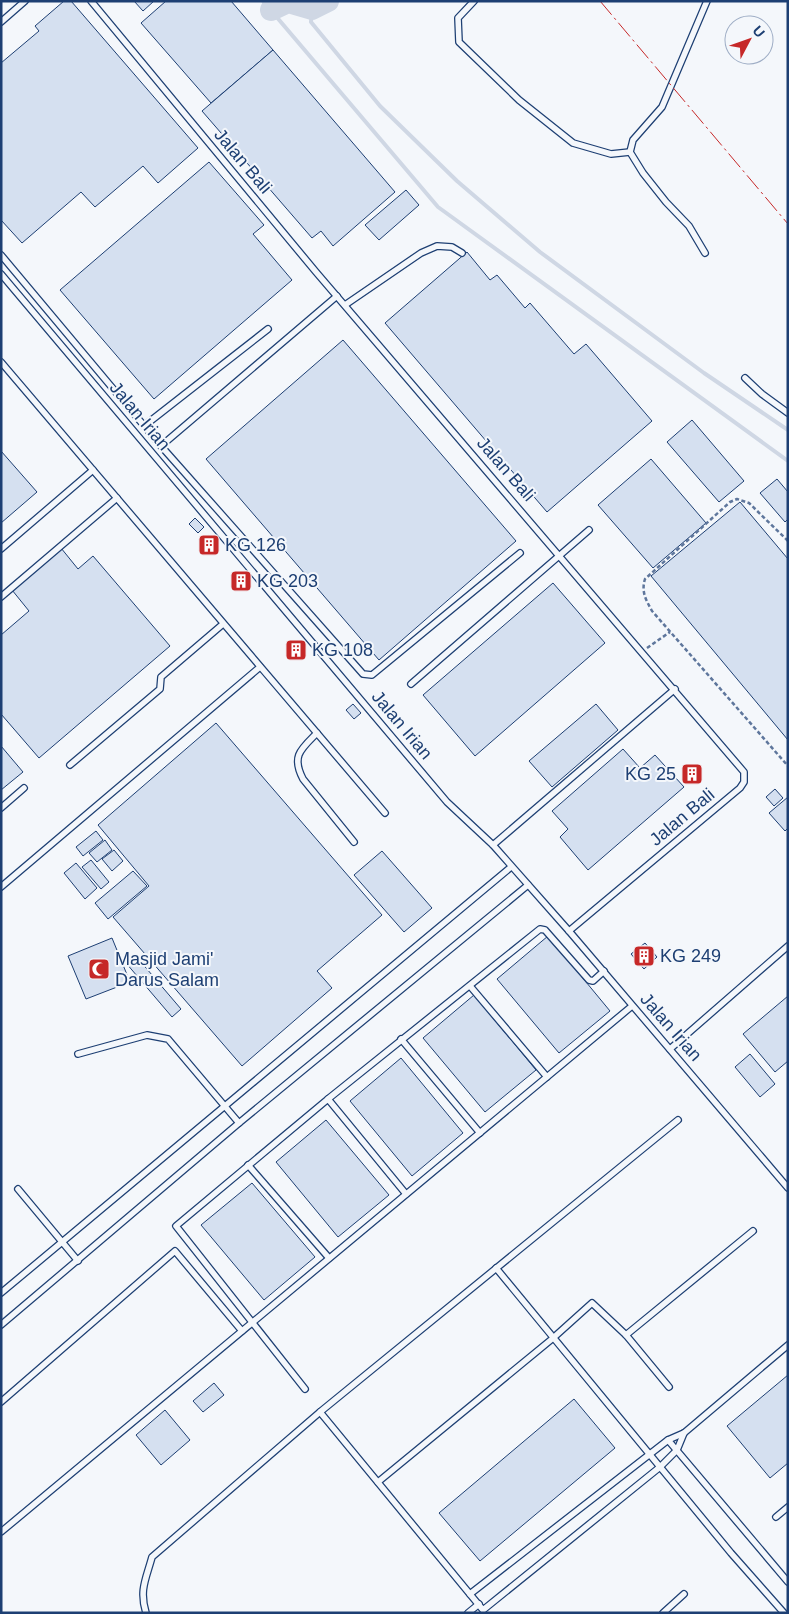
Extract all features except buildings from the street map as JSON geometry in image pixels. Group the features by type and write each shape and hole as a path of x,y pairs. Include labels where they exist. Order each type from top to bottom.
{"lane":[{"path":"1,22 25,1"},
{"name":"Jalan Bali","path":"91,1 344,305 744,772 744,782 740,788 569,931"},
{"path":"474,1 458,18 459,42 519,100 573,143 611,154 630,152"},
{"path":"705,253 689,226 642,173 630,152 633,140 662,107 707,1"},
{"path":"344,305 421,253 437,246 452,247 462,253"},
{"path":"1,255 144,426 363,674 372,675 520,553"},
{"name":"Jalan Irian","path":"1,274 447,802 493,845 569,931 788,1188"},
{"path":"162,446 337,296"},
{"path":"144,426 268,329"},
{"path":"1,362 385,813"},
{"path":"745,378 762,394 788,413"},
{"path":"1,549 92,470"},
{"path":"1,597 117,498"},
{"path":"411,684 589,530"},
{"path":"70,766 160,688 161,676 223,624"},
{"path":"1,887 260,667"},
{"path":"493,845 674,689"},
{"path":"317,733 299,753 297,768 302,779 354,842"},
{"path":"1,808 24,788"},
{"path":"1,1293 512,867"},
{"path":"1,1325 239,1123 528,885"},
{"path":"305,1389 176,1226 248,1164 540,929 545,930 589,980 593,981 604,971"},
{"path":"670,1049 788,946"},
{"path":"470,986 547,1077"},
{"path":"1,1532 632,1006"},
{"path":"78,1054 147,1035 168,1039 239,1123"},
{"path":"402,1039 480,1133"},
{"path":"328,1100 406,1194"},
{"path":"146,1613 142,1600 142,1587 152,1557 320,1412 678,1120"},
{"path":"248,1164 329,1258"},
{"path":"18,1189 78,1261"},
{"path":"626,1335 752,1231"},
{"path":"1,1402 175,1251 242,1331"},
{"path":"496,1268 731,1553 784,1613"},
{"path":"378,1482 592,1303 626,1335 669,1387"},
{"path":"470,1594 649,1454 668,1440 684,1433 788,1345"},
{"path":"320,1412 483,1610 660,1467 677,1450 684,1433"},
{"path":"668,1440 788,1582"},
{"path":"776,1517 788,1507"},
{"path":"663,1613 684,1594"},
{"path":"468,1613 479,1604"}],"path":[{"path":"788,541 749,503 737,499 730,502 708,524 645,579 643,585 644,597 652,611 788,766"},
{"path":"642,651 670,632"}],"waterway":[{"path":"263,1 438,207 788,461"},
{"path":"302,6 304,1"},
{"path":"271,10 288,2 312,9 328,1"},
{"path":"312,9 311,22 380,106 457,181 540,252 704,373 788,430"}],"power":[{"path":"600,1 788,224"}],"place":[{"name":"KG 126","path":"209,545"},
{"name":"KG 203","path":"241,581"},
{"name":"KG 108","path":"296,650"},
{"name":"KG 25","path":"692,774"},
{"name":"KG 249","path":"644,956"},
{"name":"Masjid Jami' Darus Salam","path":"99,969"}]}
